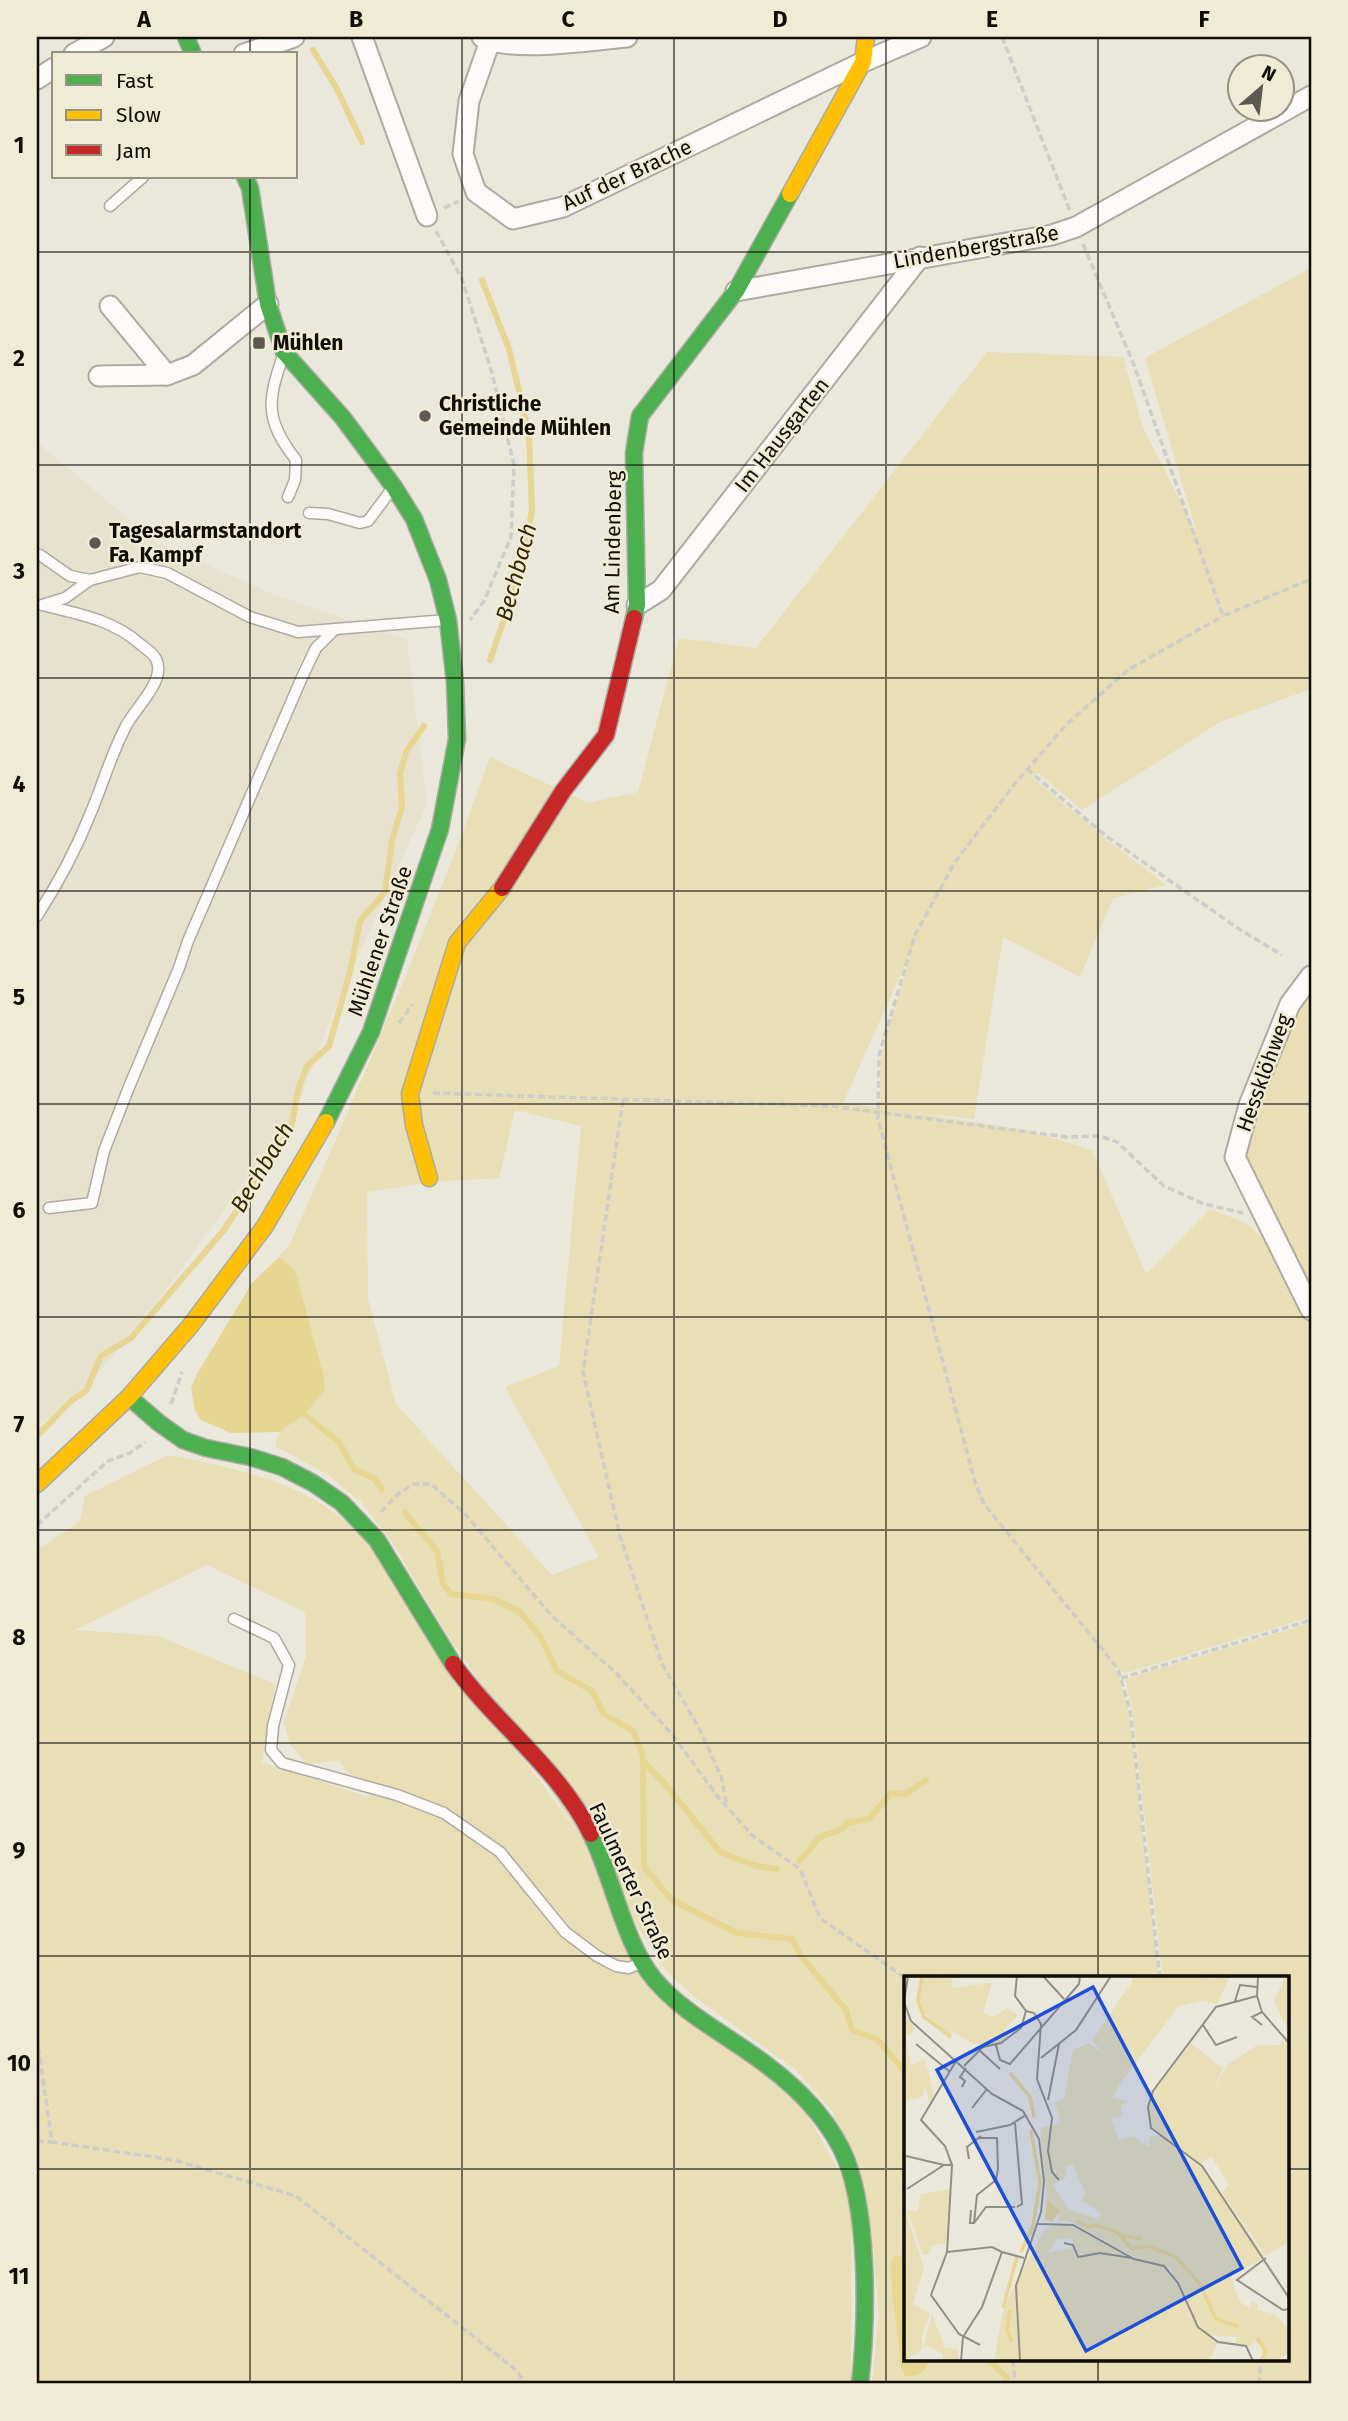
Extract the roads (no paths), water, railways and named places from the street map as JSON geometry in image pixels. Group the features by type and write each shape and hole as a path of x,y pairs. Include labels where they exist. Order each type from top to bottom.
{"street":[{"path":"76,47 104,37"},
{"path":"250,52 293,37"},
{"path":"362,37 428,216"},
{"path":"486,39 531,45 627,37"},
{"name":"Am Lindenberg","path":"429,1178 414,1125 410,1094 457,943 505,886 563,791 606,735 638,605 634,453 640,416 736,291 863,62 866,37"},
{"name":"Auf der Brache","path":"486,39 469,101 463,154 476,192 513,219 563,207 863,62 921,37"},
{"path":"37,79 52,69"},
{"name":"Lindenbergstraße","path":"736,291 1052,235 1076,227 1311,96"},
{"name":"Mühlener Straße","path":"37,1484 129,1397 191,1325 265,1226 323,1129 371,1032 443,816 457,739 455,682 448,620 438,580 419,531 394,487 344,418 284,352 268,303 250,188 245,178"},
{"name":"Im Hausgarten","path":"638,605 661,590 920,257"},
{"path":"99,376 167,375 193,365 268,303"},
{"path":"110,306 167,375"},
{"name":"Hessklöhweg","path":"1311,976 1290,1004 1249,1105 1234,1157 1311,1310"},
{"name":"Faulmerter Straße","path":"129,1397 159,1424 193,1444 252,1458 294,1472 325,1489 367,1527 380,1544 435,1638 463,1678 557,1781 583,1819 651,1976 685,2007 753,2054 797,2089 819,2112 851,2171 859,2230 863,2297 860,2384"}],"lane":[{"path":"110,206 142,178"},
{"path":"284,352 272,388 273,423 296,460 295,480 288,496"},
{"path":"309,513 328,514 360,523 368,522 394,487"},
{"path":"40,555 70,576 90,580"},
{"path":"40,605 65,597 90,580 140,567 167,573 250,617 298,632 448,620"},
{"path":"37,916 90,817 107,765 124,728 152,690 159,673 155,657 126,632 108,622 40,605"},
{"path":"49,1208 92,1203 104,1151 188,941 303,675 316,649 335,629"},
{"path":"234,1619 274,1639 289,1665 273,1726 271,1750 282,1763 397,1795 444,1813 500,1852 565,1932 597,1956 616,1966 629,1968 643,1962"}],"waterway":[{"name":"Bechbach","path":"313,50 337,89 362,142"},
{"name":"Bechbach","path":"482,280 509,349 529,433 532,510 521,570 490,660"},
{"name":"Bechbach","path":"37,1436 72,1400 86,1391 101,1356 131,1338 224,1230 291,1128 299,1087 307,1066 329,1046 350,972 360,921 385,892 392,840 402,807 400,774 406,752 424,726"},
{"path":"299,1410 339,1442 354,1469 375,1479 382,1489"},
{"path":"405,1513 437,1551 443,1584 451,1594 493,1599 519,1611 540,1636 557,1671 592,1691 604,1714 633,1731 643,1756 644,1867 672,1900 737,1933 792,1939 801,1956 846,2010 852,2030 877,2039 904,2071"},
{"path":"643,1761 720,1852 756,1866 777,1869"},
{"path":"799,1861 821,1837 840,1830 847,1823 869,1819 891,1793 906,1794 926,1780"},
{"path":"990,2362 1007,2377 1005,2384"}],"place":[{"name":"Mühlen","path":"259,343"},
{"name":"Christliche Gemeinde Mühlen","path":"425,416"},
{"name":"Tagesalarmstandort Fa. Kampf","path":"95,543"}]}
